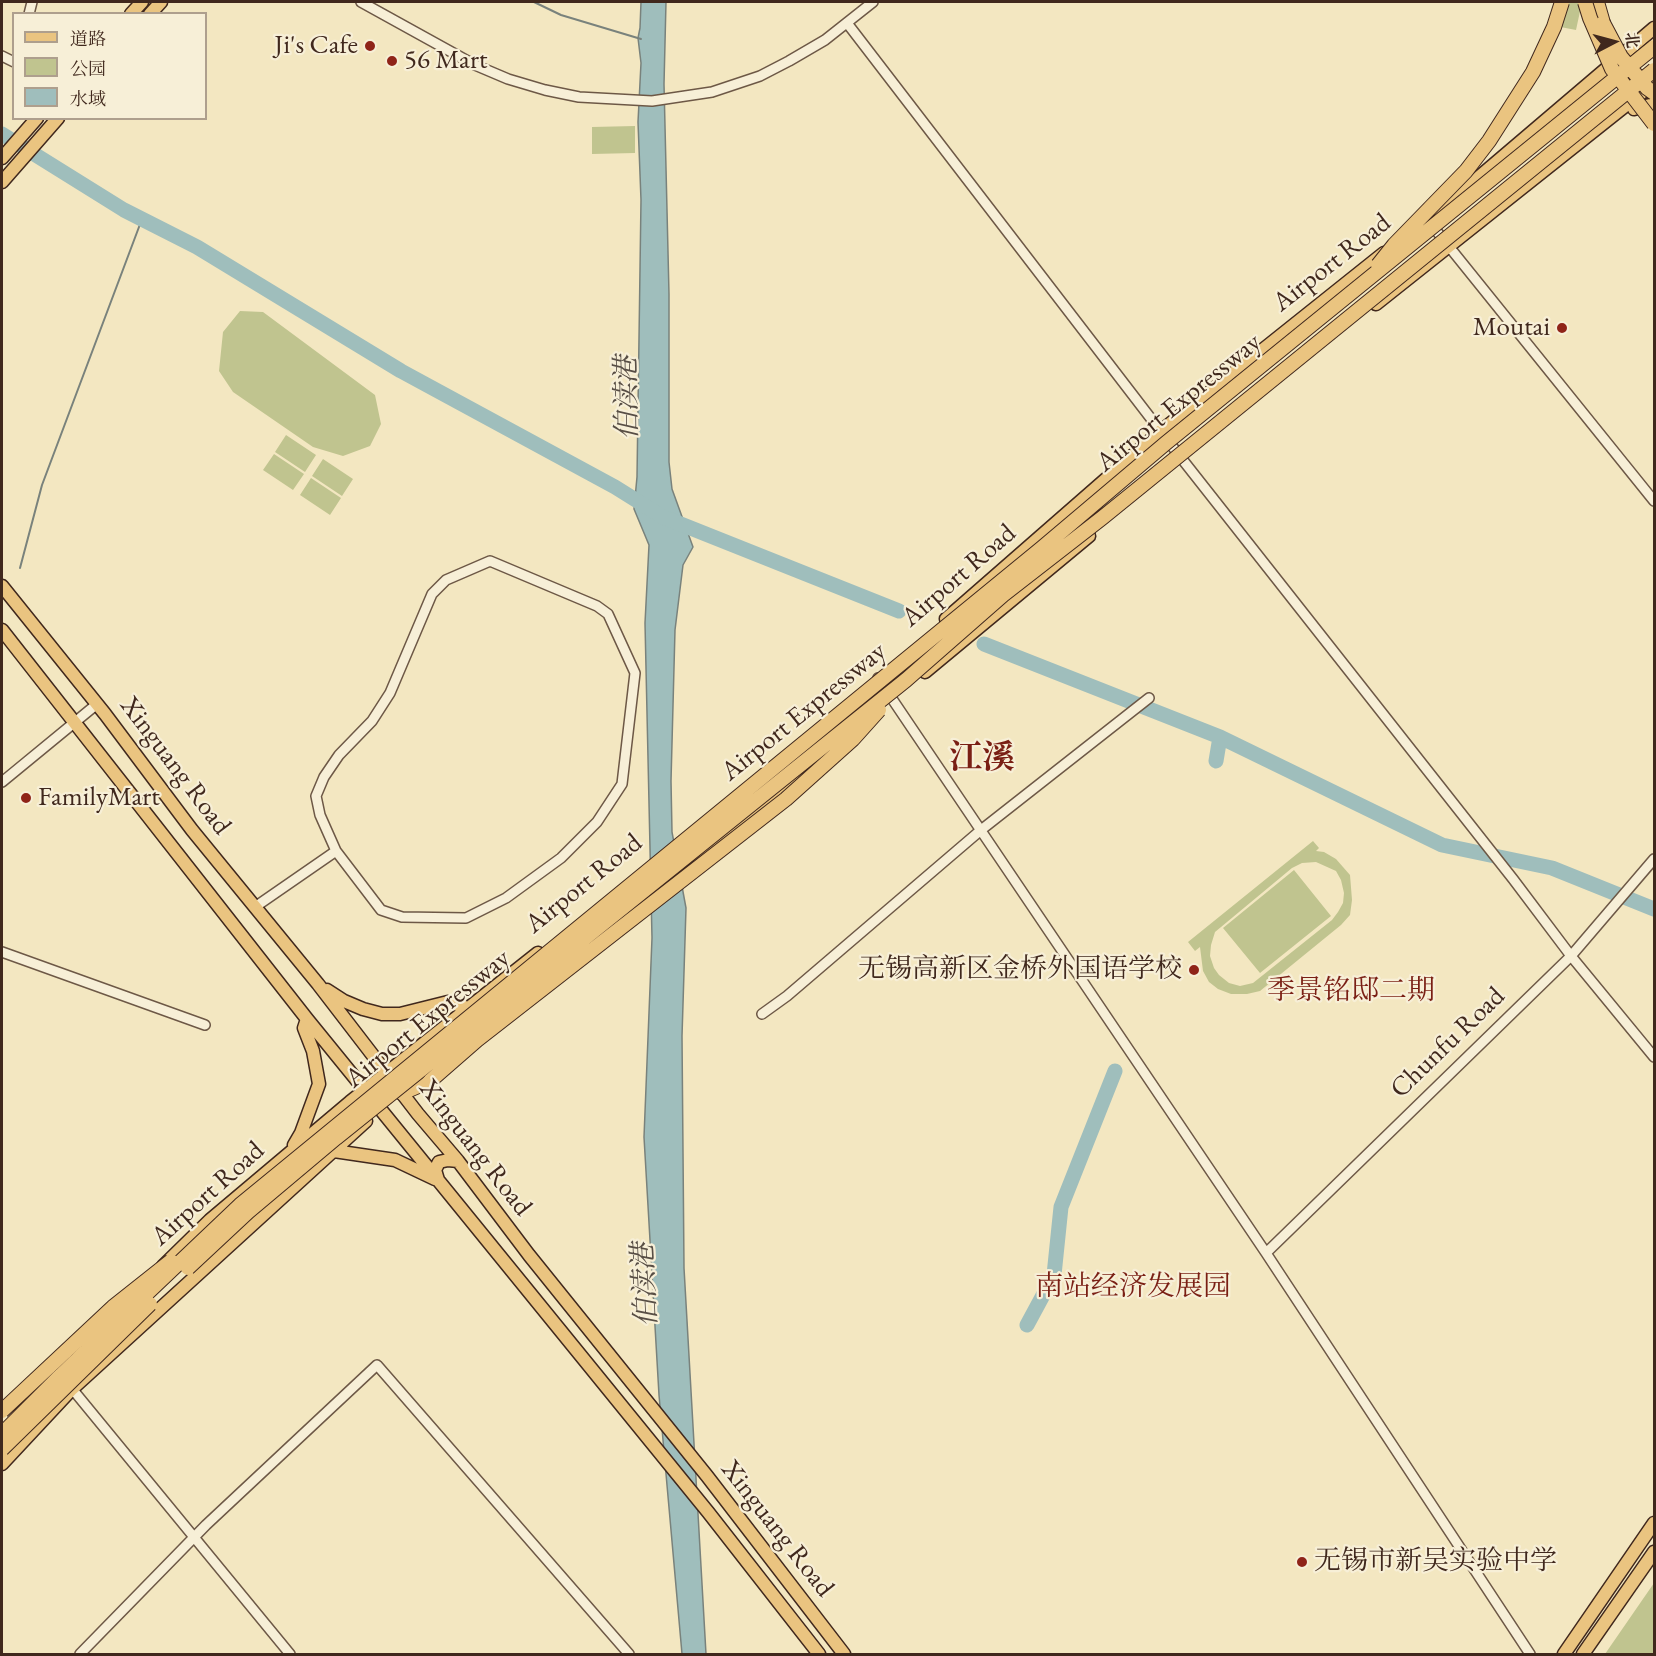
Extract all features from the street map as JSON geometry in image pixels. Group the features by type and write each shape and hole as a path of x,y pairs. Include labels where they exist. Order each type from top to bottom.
{"highway":[{"path":"1358,289 1394,245 1466,171 1489,141 1533,72 1554,27 1562,2"},
{"path":"1585,2 1612,69 1654,124"},
{"path":"1598,2 1604,23 1621,57 1654,93"},
{"name":"Airport Expressway","path":"2,1434 240,1205 1033,555 1166,443 1654,47"},
{"name":"Airport Expressway","path":"2,1449 248,1212 336,1138 906,680 1003,595 1102,518 1654,70"},
{"path":"402,1093 430,1081 477,1040 786,799 853,739 906,680"},
{"path":"2,1411 113,1307 240,1205"}],"main road":[{"name":"Airport Road","path":"2,1425 210,1220 365,1089 624,884 878,678 1161,430 1427,219 1654,28"},
{"name":"Airport Road","path":"2,1464 72,1389 381,1109 844,743 892,699 1182,459 1654,83"},
{"path":"1613,116 1654,104"},
{"path":"2,182 56,120"},
{"path":"2,158 34,122"},
{"name":"Xinguang Road","path":"2,586 97,704 192,830 318,984 529,1255 707,1476 844,1654"},
{"name":"Xinguang Road","path":"2,630 307,1019 647,1436 819,1654"},
{"path":"318,984 344,1001 382,1014 400,1014 448,1002 468,1008"},
{"path":"286,1156 302,1133 319,1084 313,1052 304,1028 307,1019"},
{"path":"334,1151 395,1160 438,1181"},
{"path":"438,1181 435,1170 439,1162 458,1161"},
{"path":"1564,1654 1654,1523"},
{"path":"1583,1654 1654,1552"}],"street":[{"path":"361,2 476,65 508,79 579,97 652,101 690,96 760,76 802,54 873,2"},
{"path":"847,23 1182,459 1467,820 1571,956 1654,1057"},
{"path":"1427,219 1654,501"},
{"path":"490,561 597,606 608,614 635,673 622,784 597,822 561,858 506,898 466,918 402,917 381,910 336,851 320,815 316,796 320,786 339,755 372,721 390,693 432,594 446,580 490,561"},
{"path":"878,678 1266,1252 1530,1654"},
{"path":"762,1014 787,996 981,830 1149,698"},
{"path":"2,782 97,704"},
{"path":"255,907 336,851"},
{"name":"Chunfu Road","path":"1266,1252 1571,956 1654,859"},
{"path":"2,952 205,1025"},
{"path":"80,1654 194,1538 377,1365 629,1654"},
{"path":"57,1370 290,1654"}],"green space":[{"path":"1555,2 1582,2 1576,30 1550,25"},
{"path":"635,126 635,153 592,154 592,127"},
{"path":"240,311 263,312 375,395 381,424 370,446 343,456 313,447 233,392 219,371 223,332"},
{"path":"286,435 316,455 305,472 275,452"},
{"path":"274,454 304,474 293,490 263,470"},
{"path":"323,459 353,479 342,496 312,476"},
{"path":"311,478 341,498 330,515 300,495"},
{"path":"1313,841 1319,848 1316,851 1324,852 1336,859 1350,875 1352,900 1350,915 1341,925 1260,991 1231,994 1218,989 1209,982 1203,971 1200,947 1195,951 1188,942","holes":["1316,862 1336,871 1344,893 1343,903 1332,920 1253,983 1240,986 1229,983 1219,975 1210,956 1215,932 1292,868 1302,863"]},
{"path":"1294,870 1331,916 1260,973 1223,928"},
{"path":"1654,1583 1654,1654 1605,1654"}],"water":[{"path":"641,2 666,2 664,84 669,294 669,462 672,489 693,547 683,565 675,630 671,781 672,832 686,908 682,1036 684,1268 706,1654 682,1654 659,1395 644,1137 652,938 645,623 649,545 634,509 637,477 641,200 638,122 641,63 638,38"}],"waterway":[{"path":"534,2 561,15 641,39"},
{"path":"2,134 124,210 197,247 401,371 615,487 663,517 899,611"},
{"path":"20,568 42,485 142,219"},
{"path":"984,644 1220,737 1442,845 1552,868 1654,909"},
{"path":"1216,761 1220,737"},
{"path":"1027,1325 1054,1275 1061,1207 1115,1071"}],"place":[{"name":"Ji's Cafe","path":"370,46"},
{"name":"56 Mart","path":"392,61"},
{"name":"Moutai","path":"1562,328"},
{"name":"FamilyMart","path":"26,798"},
{"name":"无锡高新区金桥外国语学校","path":"1194,970"},
{"name":"无锡市新吴实验中学","path":"1302,1562"}],"district":[{"name":"江溪","path":"982,759"},
{"name":"季景铭邸二期","path":"1351,991"},
{"name":"南站经济发展园","path":"1133,1287"}],"water label":[{"name":"伯渎港","path":"628,398"},
{"name":"伯渎港","path":"646,1285"}]}
